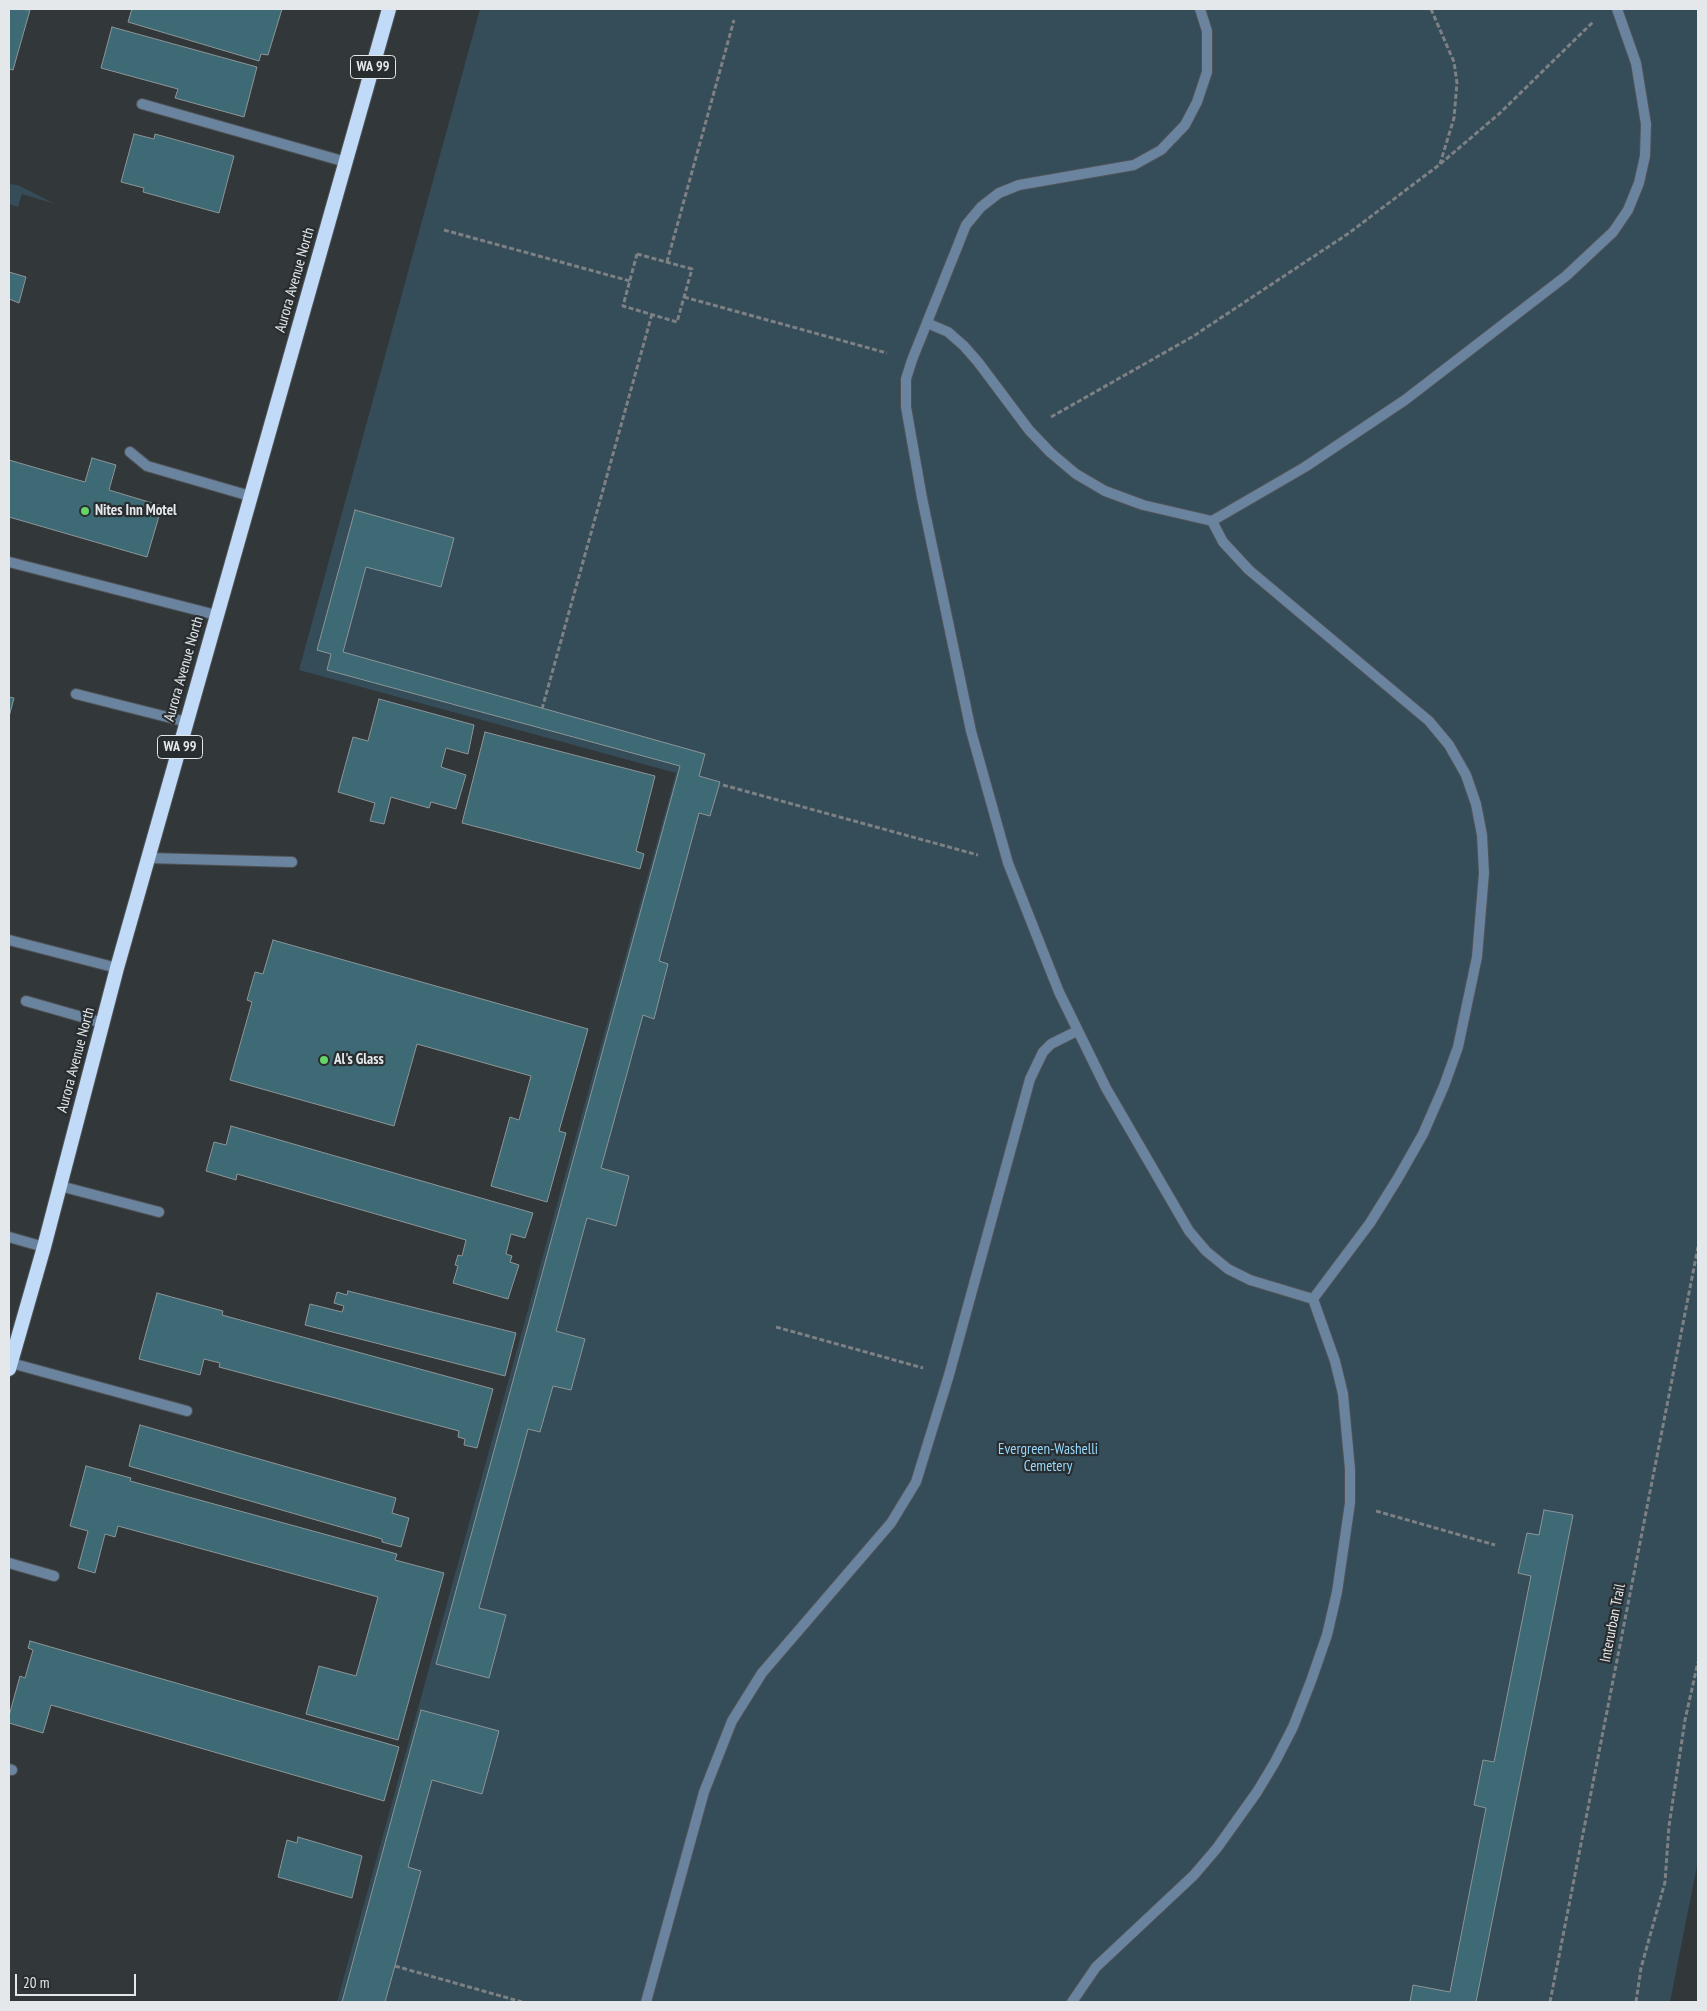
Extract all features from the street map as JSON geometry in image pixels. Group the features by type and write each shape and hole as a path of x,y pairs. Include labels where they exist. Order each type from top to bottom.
{"highway":[{"name":"Aurora Avenue North","path":"10,1366 44,1247 117,968 390,9"}],"lane":[{"path":"1200,9 1207,31 1207,72 1198,102 1184,125 1161,150 1134,166 1019,185 999,193 981,206 966,225 912,360 906,379 906,408 922,498 970,731 1008,863 1041,952 1077,1030 1149,1165 1188,1231 1206,1251 1228,1269 1250,1280 1313,1299"},
{"path":"927,323 948,332 964,346 1028,430 1076,474 1105,491 1143,505 1212,521 1305,467 1405,400 1551,288 1588,257 1613,232 1628,210 1639,183 1645,156 1646,124 1636,63 1617,9"},
{"path":"142,104 346,162"},
{"path":"130,452 147,466 250,496"},
{"path":"1212,521 1223,542 1249,570 1430,721 1449,745 1466,775 1476,804 1482,835 1484,873 1477,957 1469,1002 1450,1070 1423,1134 1398,1178 1358,1239 1313,1299"},
{"path":"9,562 216,615"},
{"path":"76,694 187,722"},
{"path":"149,858 292,862"},
{"path":"9,940 117,968"},
{"path":"26,1001 103,1023"},
{"path":"646,2002 704,1792 732,1721 762,1673 800,1627 869,1550 904,1504 925,1458 1030,1080 1043,1052 1051,1044 1077,1030"},
{"path":"60,1186 159,1212"},
{"path":"9,1237 44,1247"},
{"path":"1072,2002 1096,1966 1194,1875 1239,1818 1276,1762 1293,1727 1327,1635 1345,1548 1350,1503 1348,1432 1343,1394 1335,1361 1313,1299"},
{"path":"10,1366 187,1411"},
{"path":"9,1563 54,1576"}],"path":[{"path":"1431,9 1454,62 1456,83 1454,118 1439,165"},
{"path":"1028,430 1192,337 1349,233 1439,165 1500,113 1600,15"},
{"path":"666,262 734,20"},
{"path":"444,230 630,281"},
{"path":"637,254 692,269 678,322 623,306 630,281 637,254"},
{"path":"684,297 912,360"},
{"path":"542,709 652,314"},
{"path":"724,785 1008,863"},
{"name":"Interurban Trail","path":"1550,2002 1698,1247"},
{"path":"776,1328 949,1376"},
{"path":"1350,1503 1495,1546"},
{"path":"1636,2002 1641,1968 1665,1882 1669,1826 1685,1720 1698,1662"},
{"path":"395,1966 522,2002"}],"green space":[{"name":"Evergreen-Washelli Cemetery","path":"480,9 1698,9 1698,1861 1670,2002 337,2002 676,773 299,670"},
{"path":"9,184 18,185 55,204 22,194 18,207 9,204"}],"building":[{"path":"9,9 30,10 13,70 9,69"},
{"path":"132,9 282,9 268,55 261,54 259,61 128,22"},
{"path":"112,27 257,67 244,117 175,98 178,89 101,68"},
{"path":"134,134 154,139 155,134 234,156 219,213 143,192 144,188 121,182"},
{"path":"9,272 26,277 19,303 9,299"},
{"name":"Nites Inn Motel","path":"92,458 116,465 109,490 162,506 147,557 9,517 9,460 85,482"},
{"path":"355,510 454,538 441,587 366,567 343,652 705,754 699,776 720,782 710,816 699,813 659,961 668,964 654,1019 643,1015 601,1168 629,1176 616,1226 587,1218 556,1331 585,1339 571,1390 553,1386 540,1432 528,1429 479,1608 506,1615 489,1678 436,1664 680,766 327,670 331,654 317,650"},
{"path":"9,697 14,698 9,717"},
{"path":"379,699 474,725 468,754 446,748 441,767 466,775 456,809 431,802 429,808 391,797 384,824 370,821 375,803 338,792 353,737 368,741"},
{"path":"485,732 655,776 636,851 644,854 640,869 462,823"},
{"name":"Al's Glass","path":"273,940 588,1029 559,1131 566,1133 547,1202 491,1186 510,1117 519,1120 531,1076 417,1044 394,1126 230,1080 252,1002 247,1000 255,972 263,974"},
{"path":"231,1126 533,1213 525,1238 511,1234 506,1254 512,1256 510,1262 519,1265 508,1299 453,1283 458,1266 455,1265 458,1255 462,1256 466,1240 237,1174 236,1180 206,1171 214,1142 226,1145"},
{"path":"348,1291 516,1333 505,1376 305,1325 310,1304 342,1312 344,1306 334,1303 337,1292 347,1295"},
{"path":"157,1293 223,1311 222,1315 493,1389 477,1448 464,1445 465,1439 458,1437 459,1431 219,1367 220,1363 204,1359 200,1375 139,1359"},
{"path":"140,1425 396,1498 392,1513 409,1518 401,1547 382,1542 382,1539 129,1466"},
{"path":"86,1466 131,1478 130,1481 397,1554 395,1560 444,1573 398,1740 306,1714 319,1666 356,1676 378,1597 118,1526 115,1537 105,1534 95,1573 78,1568 88,1531 70,1526"},
{"path":"1544,1510 1573,1515 1476,2002 1410,2002 1413,1985 1450,1992 1486,1808 1474,1805 1483,1760 1494,1762 1531,1576 1518,1573 1527,1533 1539,1535"},
{"path":"30,1641 399,1747 384,1801 51,1705 43,1733 9,1723 9,1716 20,1676 25,1678 33,1650 28,1648"},
{"path":"421,1710 499,1731 482,1794 432,1780 408,1867 421,1871 385,2002 342,2002"},
{"path":"298,1837 362,1856 352,1898 278,1877 287,1840 297,1843"}],"place":[{"name":"Nites Inn Motel","path":"85,511"},
{"name":"Al's Glass","path":"324,1060"}]}
